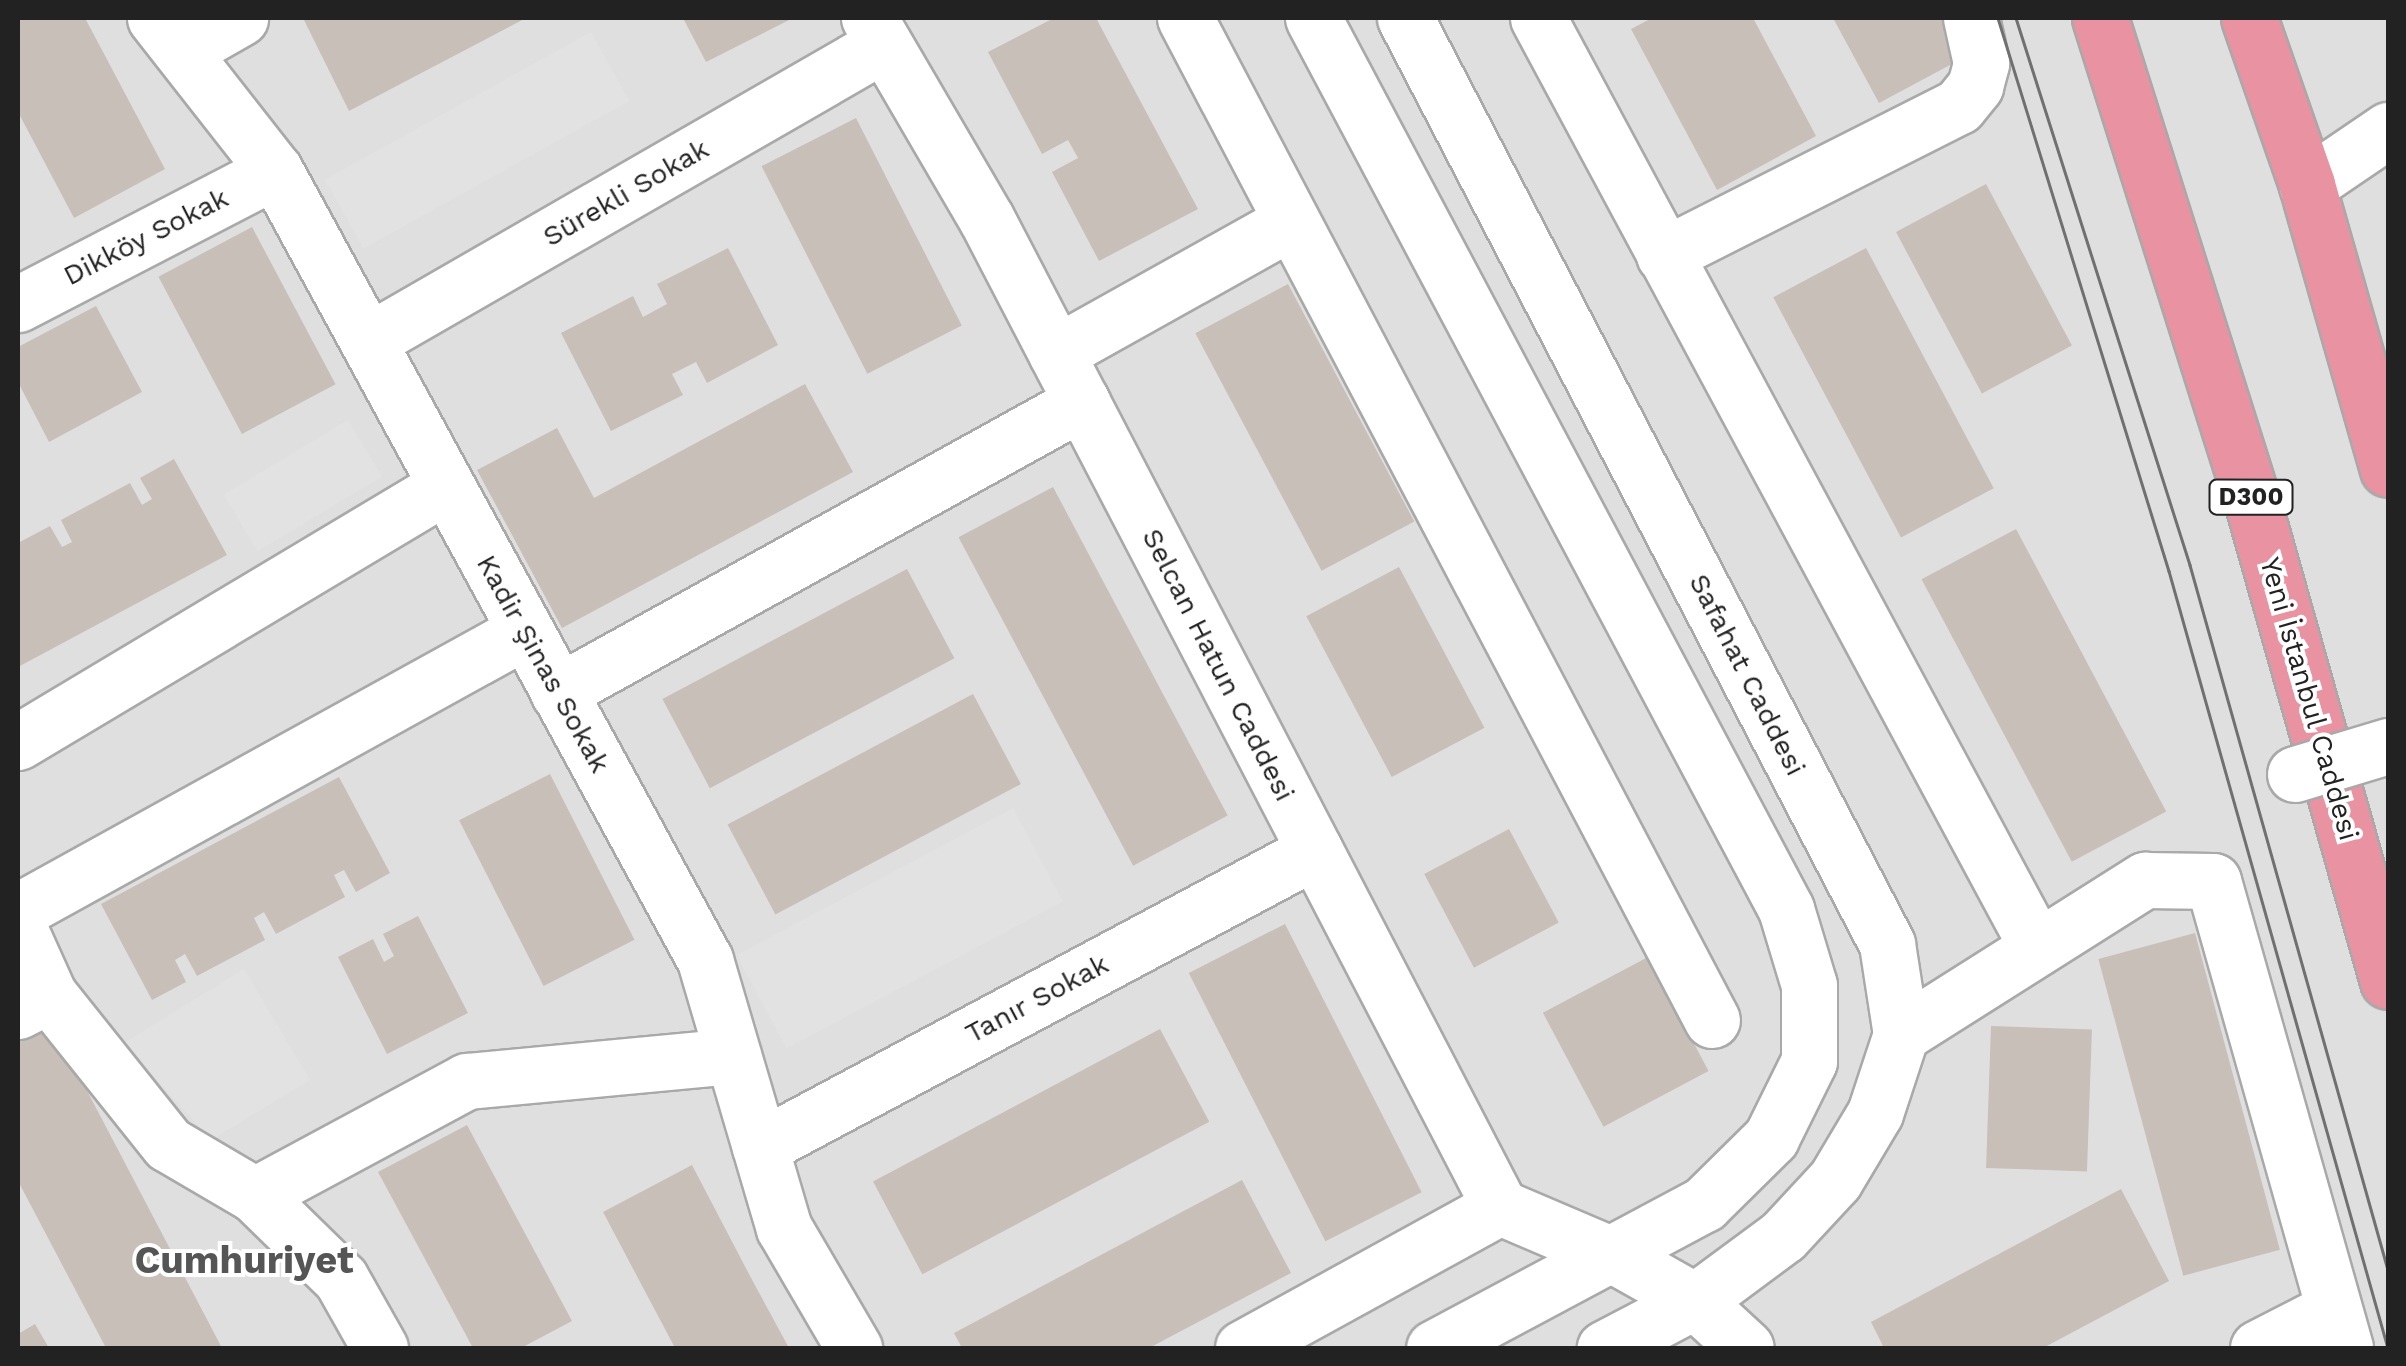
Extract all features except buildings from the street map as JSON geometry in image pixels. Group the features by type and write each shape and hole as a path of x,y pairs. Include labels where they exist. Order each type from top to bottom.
{"highway":[{"name":"Yeni İstanbul Caddesi","path":"2100,18 2250,493 2388,981"},
{"path":"2249,18 2307,185 2388,469"}],"street":[{"path":"168,34 240,18"},
{"path":"1185,18 1712,1020"},
{"path":"1313,18 1786,910 1809,985 1809,1061 1771,1138 1704,1204 1615,1256 1434,1348"},
{"name":"Safahat Caddesi","path":"1405,18 1887,944 1901,1034 1876,1113 1836,1180 1783,1236 1695,1301 1604,1348"},
{"path":"1538,18 2037,947"},
{"path":"1664,255 1959,106 1975,86 1981,63 1971,18"},
{"name":"Sürekli Sokak","path":"368,342 876,31"},
{"name":"Selcan Hatun Caddesi","path":"876,31 1082,402 1500,1206"},
{"name":"Kadir Şinas Sokak","path":"168,34 275,171 704,960 784,1228 854,1348"},
{"path":"2307,185 2388,130"},
{"name":"Dikköy Sokak","path":"18,304 275,171"},
{"path":"1056,354 1290,222"},
{"path":"558,692 1082,402"},
{"path":"18,742 446,486"},
{"path":"18,911 526,630"},
{"path":"2295,774 2388,746"},
{"name":"Tanır Sokak","path":"760,1146 1315,851"},
{"path":"1901,1034 2146,880 2213,882 2339,1329 2258,1348"},
{"path":"18,926 33,1003 168,1144 255,1195 340,1279 369,1345"},
{"path":"255,1195 467,1081 732,1056"},
{"path":"1243,1348 1500,1206 1615,1256 1695,1301 1741,1347"}],"shaded area":[{"path":"18,18 2388,18 2388,1348 18,1348"},
{"path":"591,32 629,101 363,248 325,179"},
{"path":"348,420 382,477 258,551 224,495"},
{"path":"1013,808 1063,902 786,1049 737,955"},
{"path":"244,969 310,1080 211,1140 124,1043"}],"tram line":[{"path":"1998,18 2169,571 2388,1348"},
{"path":"2016,18 2190,565 2388,1270"}],"district":[{"name":"Cumhuriyet","path":"244,1261"}]}
